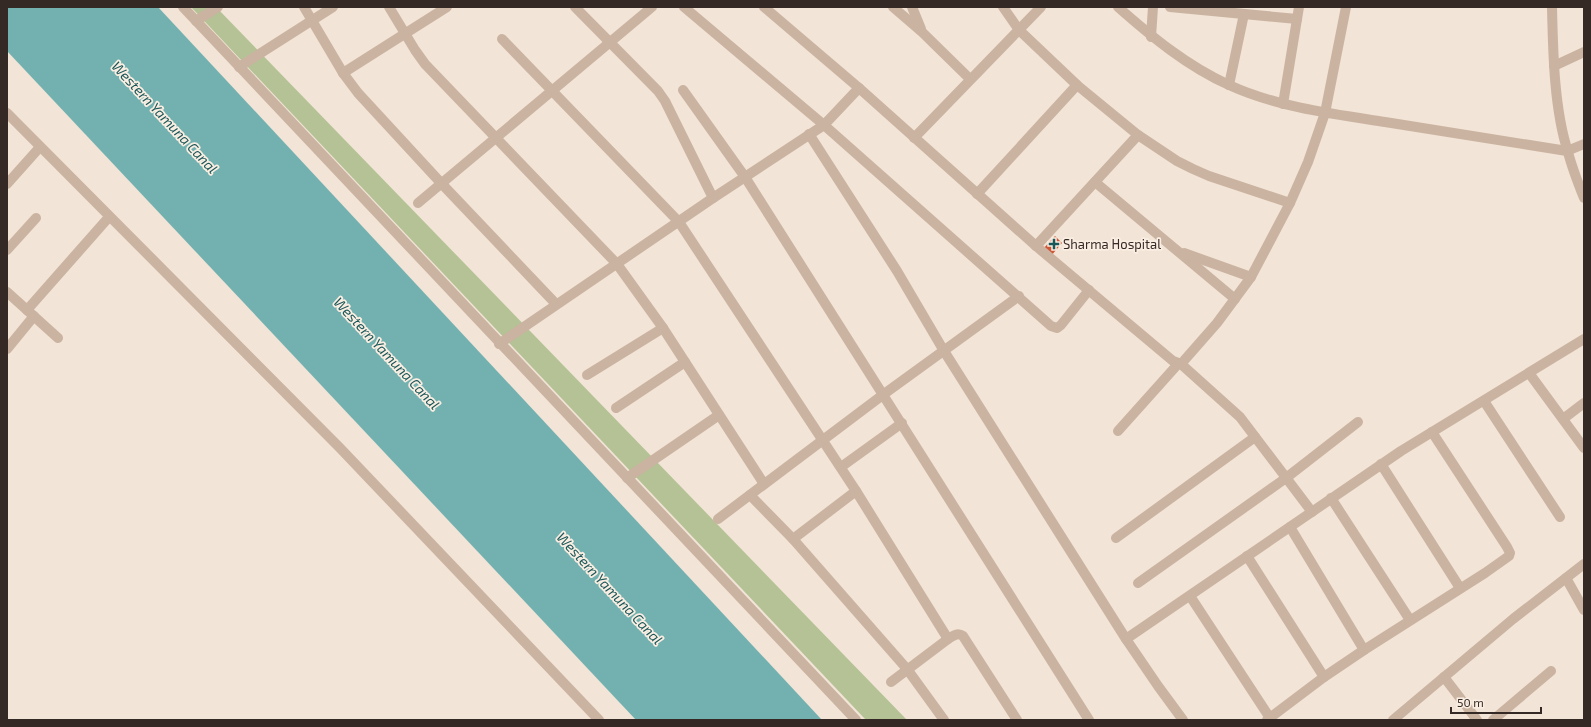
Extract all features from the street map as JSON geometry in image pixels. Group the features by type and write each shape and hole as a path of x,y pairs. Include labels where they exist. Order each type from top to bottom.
{"street":[{"path":"183,7 499,344 779,637 856,720"},
{"path":"196,21 218,7"},
{"path":"304,7 343,73 358,92 441,183 556,304"},
{"path":"239,67 333,7"},
{"path":"389,7 414,50 425,64 618,264 663,328 764,484"},
{"path":"343,73 447,7"},
{"path":"575,7 652,85 665,102 713,198"},
{"path":"418,203 552,90 611,43 652,7"},
{"path":"684,7 824,125 1052,326 1057,328 1062,325 1089,290"},
{"path":"764,7 859,88 1036,246 1179,364 1240,417 1312,512"},
{"path":"893,7 922,32 970,80"},
{"path":"912,7 922,32"},
{"path":"1003,7 1019,30 1077,85 1138,135 1177,161 1193,169 1209,176 1290,203"},
{"path":"914,138 1041,7"},
{"path":"1118,7 1151,37 1192,66 1229,85 1283,104 1567,151 1584,144"},
{"path":"1151,37 1154,7"},
{"path":"1170,7 1197,8 1297,19"},
{"path":"1283,104 1299,7"},
{"path":"1118,431 1217,324 1250,277 1290,203 1308,162 1324,112 1346,7"},
{"path":"1552,7 1554,66 1560,113 1567,151 1583,192"},
{"path":"1229,85 1244,14"},
{"path":"502,38 679,222 824,440 948,639"},
{"path":"1554,66 1584,52"},
{"path":"977,194 1077,85"},
{"path":"499,344 713,198 824,125 859,88"},
{"path":"683,90 745,177 884,394 1089,720"},
{"path":"8,114 340,448 599,720"},
{"path":"809,134 897,271 944,351 1126,639 1183,720"},
{"path":"1036,246 1138,135"},
{"path":"7,184 40,147"},
{"path":"1095,182 1235,299"},
{"path":"7,349 31,313 109,217"},
{"path":"7,250 36,218"},
{"path":"1176,250 1250,277"},
{"path":"7,292 58,338"},
{"path":"718,519 884,394 1019,296"},
{"path":"587,375 663,328"},
{"path":"1126,639 1290,528 1381,464 1584,339"},
{"path":"616,408 685,362"},
{"path":"1529,373 1584,448"},
{"path":"1484,400 1560,517"},
{"path":"1563,419 1584,403"},
{"path":"627,478 719,415"},
{"path":"1138,583 1286,478 1358,422"},
{"path":"841,467 902,423"},
{"path":"1190,596 1269,719 1324,677 1504,560 1510,553 1432,432"},
{"path":"1116,538 1255,438"},
{"path":"1381,464 1460,588"},
{"path":"792,539 856,491"},
{"path":"750,495 792,539 907,669 944,720"},
{"path":"1331,498 1410,620"},
{"path":"1290,528 1364,650"},
{"path":"1247,556 1324,677"},
{"path":"1393,720 1513,619 1584,564"},
{"path":"1566,578 1584,610"},
{"path":"891,682 948,639 956,634 963,636 1017,720"},
{"path":"1493,720 1551,671"},
{"path":"1444,677 1477,720"}],"green space":[{"path":"191,7 216,7 907,720 866,720"}],"water":[{"name":"Western Yamuna Canal","path":"7,7 158,7 822,720 636,720 7,51"}],"building":[{"path":"1055,236 1062,243 1051,256 1043,249"}],"place":[{"name":"Sharma Hospital","path":"1054,244"}]}
